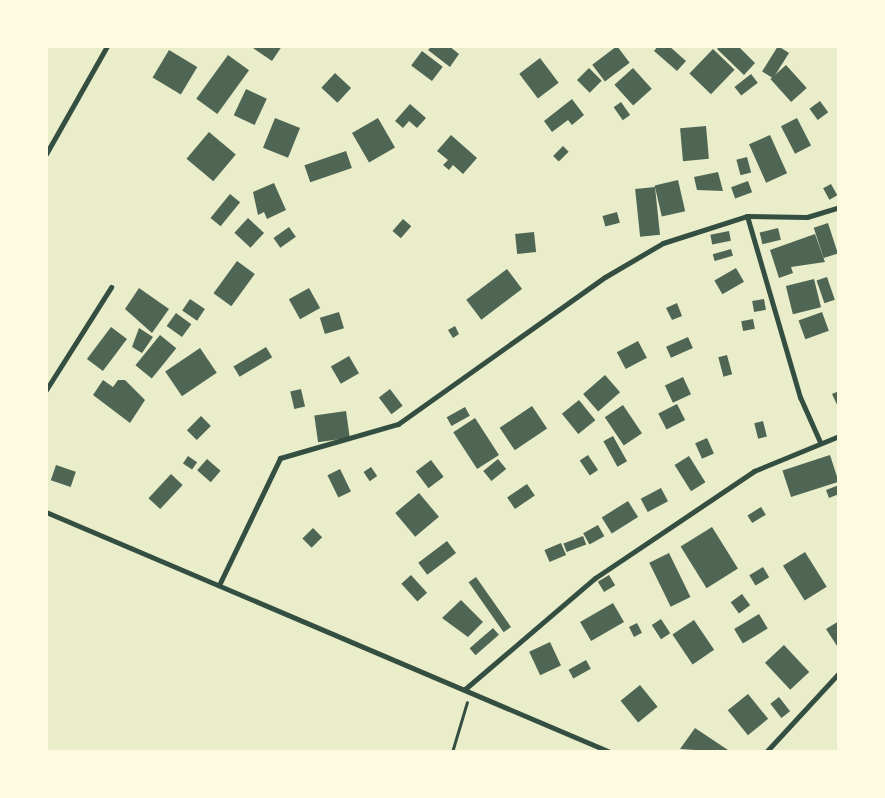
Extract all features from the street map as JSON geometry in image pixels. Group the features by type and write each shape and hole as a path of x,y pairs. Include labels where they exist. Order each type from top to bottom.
{"street":[{"path":"46,154 107,46"},
{"path":"219,585 280,458 398,424 634,258 663,243 747,216 807,217 839,207"},
{"path":"747,216 800,397 820,442"},
{"path":"46,390 111,287"},
{"path":"465,689 595,578 754,470 839,436"},
{"path":"46,512 610,752"},
{"path":"766,752 839,673"}],"path":[{"path":"452,752 465,721 465,689"}],"building":[{"path":"250,46 282,46 272,61"},
{"path":"432,46 449,46 459,54 450,67 428,50"},
{"path":"617,46 630,63 605,81 592,65"},
{"path":"658,46 669,46 686,61 677,71 654,51"},
{"path":"720,46 738,46 755,63 744,75 717,49"},
{"path":"778,46 789,53 773,78 762,71"},
{"path":"713,49 735,70 711,94 689,73"},
{"path":"169,50 197,67 181,94 153,77"},
{"path":"422,51 443,67 432,81 411,65"},
{"path":"228,55 249,70 217,114 196,99"},
{"path":"540,58 559,83 538,98 519,74"},
{"path":"786,65 807,88 791,102 770,79"},
{"path":"589,68 602,81 590,93 577,80"},
{"path":"633,68 652,89 633,106 614,85"},
{"path":"335,73 351,88 337,103 321,88"},
{"path":"751,74 758,83 741,96 734,87"},
{"path":"246,89 267,99 255,125 234,115"},
{"path":"572,99 584,115 572,125 568,120 552,132 544,121"},
{"path":"820,101 828,112 818,120 809,109"},
{"path":"621,102 630,115 623,120 614,107"},
{"path":"410,104 426,118 417,128 409,121 403,128 395,121"},
{"path":"275,118 300,128 288,158 263,148"},
{"path":"378,118 395,147 369,162 352,133"},
{"path":"797,118 811,146 795,154 781,126"},
{"path":"706,126 709,159 683,161 680,128"},
{"path":"209,132 236,154 213,181 187,159"},
{"path":"451,135 477,158 463,174 453,165 449,170 443,165 448,160 437,151"},
{"path":"770,135 787,173 766,183 749,144"},
{"path":"563,146 569,152 559,162 553,156"},
{"path":"346,151 352,168 310,182 304,165"},
{"path":"747,157 751,172 741,175 736,160"},
{"path":"718,172 723,191 697,190 694,177"},
{"path":"678,180 685,211 662,217 655,185"},
{"path":"748,181 752,192 735,198 731,187"},
{"path":"274,183 286,210 267,219 264,212 258,215 253,192"},
{"path":"831,184 837,195 829,200 823,188"},
{"path":"655,187 660,235 640,237 635,189"},
{"path":"230,194 240,202 221,226 210,218"},
{"path":"617,212 620,223 605,227 603,216"},
{"path":"248,218 264,233 250,248 234,233"},
{"path":"403,219 411,226 401,238 393,231"},
{"path":"828,223 838,253 824,258 814,228"},
{"path":"289,227 296,237 280,248 273,238"},
{"path":"778,228 781,240 762,244 760,233"},
{"path":"729,231 731,241 712,244 710,235"},
{"path":"534,232 536,252 517,254 515,234"},
{"path":"815,234 825,262 791,267 793,273 779,278 770,250"},
{"path":"731,249 733,256 715,261 713,254"},
{"path":"237,261 255,274 231,306 213,293"},
{"path":"736,268 744,282 722,294 714,280"},
{"path":"507,269 522,289 481,320 466,300"},
{"path":"827,277 835,300 824,303 817,281"},
{"path":"814,279 821,307 793,314 786,286"},
{"path":"139,288 169,309 152,333 125,309"},
{"path":"309,288 320,308 300,319 289,299"},
{"path":"190,299 205,309 197,321 182,311"},
{"path":"764,299 766,310 754,312 752,301"},
{"path":"677,303 682,316 672,320 666,308"},
{"path":"339,312 344,328 325,334 320,318"},
{"path":"822,312 829,331 805,339 799,321"},
{"path":"176,313 191,324 182,337 167,326"},
{"path":"753,319 755,329 743,331 741,321"},
{"path":"455,326 459,334 453,338 448,330"},
{"path":"111,327 127,339 103,371 87,359"},
{"path":"139,328 153,337 142,353 132,347"},
{"path":"160,335 176,348 152,379 135,365"},
{"path":"688,337 693,348 671,358 666,347"},
{"path":"638,341 647,358 626,369 617,352"},
{"path":"266,347 272,357 240,377 233,367"},
{"path":"200,348 217,373 182,396 165,371"},
{"path":"727,355 732,374 723,377 718,357"},
{"path":"349,356 359,373 341,384 331,366"},
{"path":"605,375 620,392 598,411 583,394"},
{"path":"683,377 691,394 673,403 665,385"},
{"path":"103,380 113,387 118,380 125,380 145,400 130,423 93,395"},
{"path":"301,389 305,407 294,409 290,391"},
{"path":"390,389 403,406 391,414 379,397"},
{"path":"839,391 839,409 832,394"},
{"path":"579,400 595,420 578,434 562,414"},
{"path":"677,404 685,420 666,430 658,414"},
{"path":"623,405 642,433 624,445 605,417"},
{"path":"532,406 547,428 515,450 500,428"},
{"path":"465,407 470,416 451,426 447,417"},
{"path":"346,411 350,438 318,442 314,415"},
{"path":"201,416 211,426 197,440 187,430"},
{"path":"475,418 499,455 477,469 453,432"},
{"path":"763,421 767,437 758,439 754,423"},
{"path":"613,436 627,461 617,467 603,441"},
{"path":"707,438 714,454 702,459 695,443"},
{"path":"588,455 598,470 590,476 580,461"},
{"path":"830,455 839,482 791,497 782,470"},
{"path":"188,456 197,462 192,470 183,463"},
{"path":"689,456 705,482 691,491 675,465"},
{"path":"207,459 221,471 211,482 197,470"},
{"path":"498,459 506,469 491,481 483,471"},
{"path":"431,460 444,477 428,488 416,471"},
{"path":"56,465 76,472 71,487 51,480"},
{"path":"371,467 377,476 370,481 364,472"},
{"path":"340,469 351,491 338,498 327,475"},
{"path":"171,474 183,485 160,509 148,498"},
{"path":"527,484 535,496 515,509 507,497"},
{"path":"839,485 839,494 829,498 826,490"},
{"path":"661,488 668,501 648,512 641,499"},
{"path":"419,493 439,517 415,537 395,513"},
{"path":"628,501 638,517 612,534 602,517"},
{"path":"761,507 766,515 752,523 747,515"},
{"path":"598,525 604,536 589,545 583,533"},
{"path":"712,527 738,569 707,588 681,547"},
{"path":"313,528 322,537 312,548 302,539"},
{"path":"583,536 586,544 567,552 563,544"},
{"path":"447,541 456,553 427,575 418,563"},
{"path":"561,543 566,555 550,562 544,550"},
{"path":"805,552 827,587 805,601 783,566"},
{"path":"669,553 690,597 671,607 649,563"},
{"path":"763,567 769,577 755,586 749,575"},
{"path":"411,575 427,593 417,602 401,584"},
{"path":"609,575 615,585 604,592 598,582"},
{"path":"476,577 511,627 504,632 469,582"},
{"path":"742,594 750,605 739,614 731,602"},
{"path":"461,600 483,622 468,637 442,618"},
{"path":"613,603 624,622 591,641 580,622"},
{"path":"759,614 768,629 743,644 734,629"},
{"path":"661,619 670,633 661,639 652,625"},
{"path":"694,620 714,650 693,664 672,635"},
{"path":"839,621 839,649 826,629"},
{"path":"637,623 642,633 634,637 629,627"},
{"path":"493,628 499,635 476,655 470,648"},
{"path":"550,642 561,666 540,675 529,652"},
{"path":"784,645 809,672 790,690 765,663"},
{"path":"586,660 591,669 573,678 569,670"},
{"path":"640,685 658,707 638,722 621,701"},
{"path":"748,694 768,719 748,735 728,710"},
{"path":"779,697 790,711 781,718 770,704"},
{"path":"695,728 728,750 727,752 680,749"}]}
